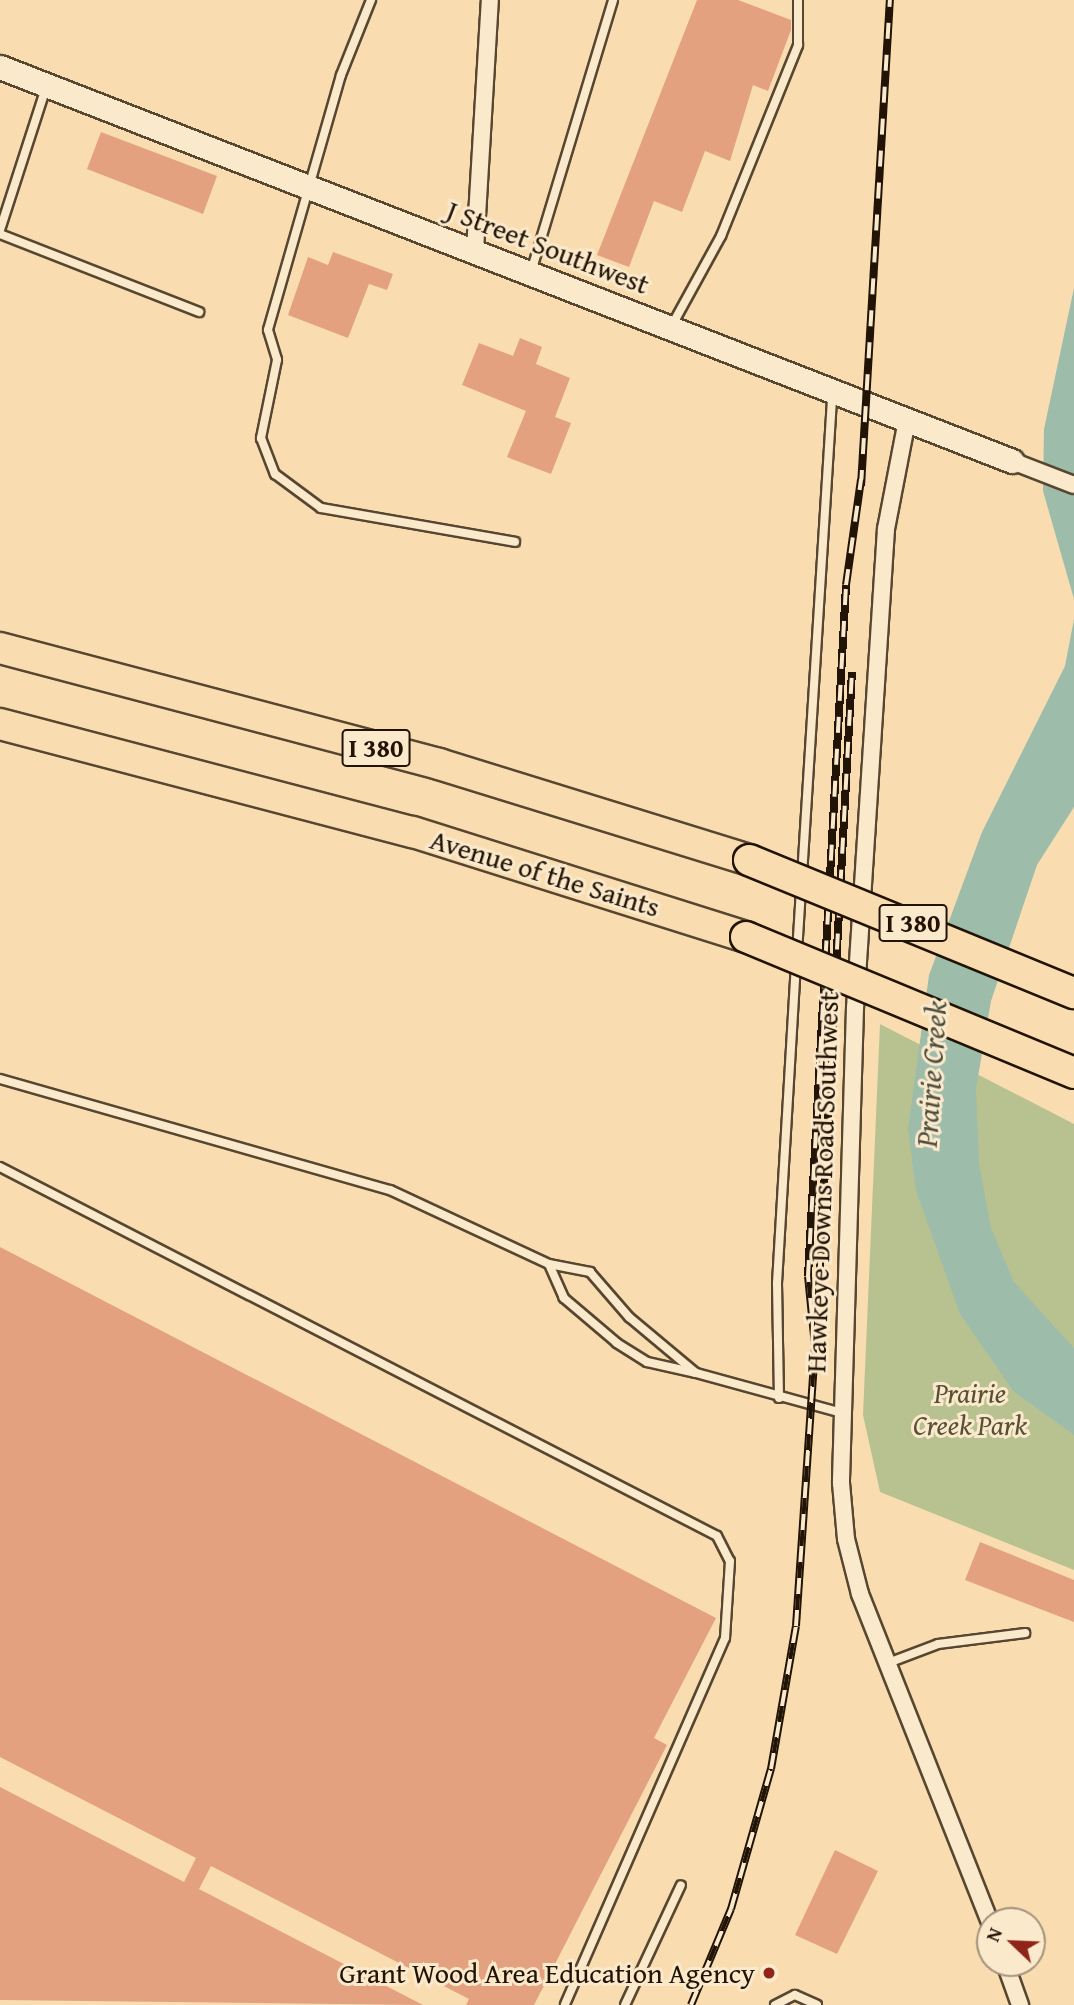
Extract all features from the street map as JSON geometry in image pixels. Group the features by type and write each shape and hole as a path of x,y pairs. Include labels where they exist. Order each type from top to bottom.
{"highway":[{"name":"I 380","path":"0,648 439,764 749,860 1074,993"},
{"name":"Avenue of the Saints","path":"0,724 413,832 746,937 1074,1073"}],"street":[{"path":"475,250 490,0"},
{"name":"J Street Southwest","path":"0,67 1074,485"},
{"name":"Hawkeye Downs Road Southwest","path":"907,419 886,529 855,1008 839,1412 846,1539 888,1663 984,1907"},
{"path":"1010,1977 1020,2005"}],"lane":[{"path":"371,0 307,186 268,330 277,360 261,438 275,474 321,508 515,542"},
{"path":"531,272 613,0"},
{"path":"671,327 720,236 798,45 799,0"},
{"path":"47,85 0,232 200,312"},
{"path":"779,1398 777,1269 832,390"},
{"path":"0,1079 390,1190 549,1264 590,1272 629,1317 696,1373"},
{"path":"0,1167 717,1536 730,1561 725,1638 565,2005"},
{"path":"549,1264 564,1298 607,1335 648,1362 839,1412"},
{"path":"888,1663 938,1644 1025,1633"},
{"path":"625,2005 681,1885"},
{"path":"775,2005 794,1995 817,2005"}],"green space":[{"name":"Prairie Creek Park","path":"880,1024 1074,1124 1074,1570 880,1492 863,1415"}],"water":[{"path":"1074,288 1074,599 1043,491 1044,429"},
{"name":"Prairie Creek","path":"1074,619 1074,807 1037,865 991,1001 976,1089 979,1163 991,1228 1014,1282 1074,1348 1074,1435 1013,1391 960,1314 916,1191 908,1129 929,975 982,832 1065,666"}],"building":[{"path":"697,0 738,0 791,20 791,30 768,91 753,85 730,161 705,151 682,212 654,201 629,267 597,255"},
{"path":"101,132 217,176 203,214 87,169"},
{"path":"333,252 393,274 387,290 369,284 348,338 288,315 308,257 328,265"},
{"path":"520,338 542,347 536,364 570,378 555,417 571,423 551,474 507,457 526,411 462,385 479,343 513,356"},
{"path":"0,1247 716,1618 654,1738 667,1745 534,2005 466,2005 469,1999 211,1866 199,1889 423,2005 0,2000 0,1787 184,1882 196,1858 0,1757"},
{"path":"980,1542 1074,1580 1074,1622 965,1580"},
{"path":"835,1850 878,1871 837,1954 795,1935"}],"railway":[{"path":"861,486 890,0"},
{"path":"691,2005 731,1909 771,1769 796,1626 815,1346 808,1276 846,585 861,479"},
{"path":"818,1301 852,672"}],"place":[{"name":"Grant Wood Area Education Agency","path":"769,1973"}]}
